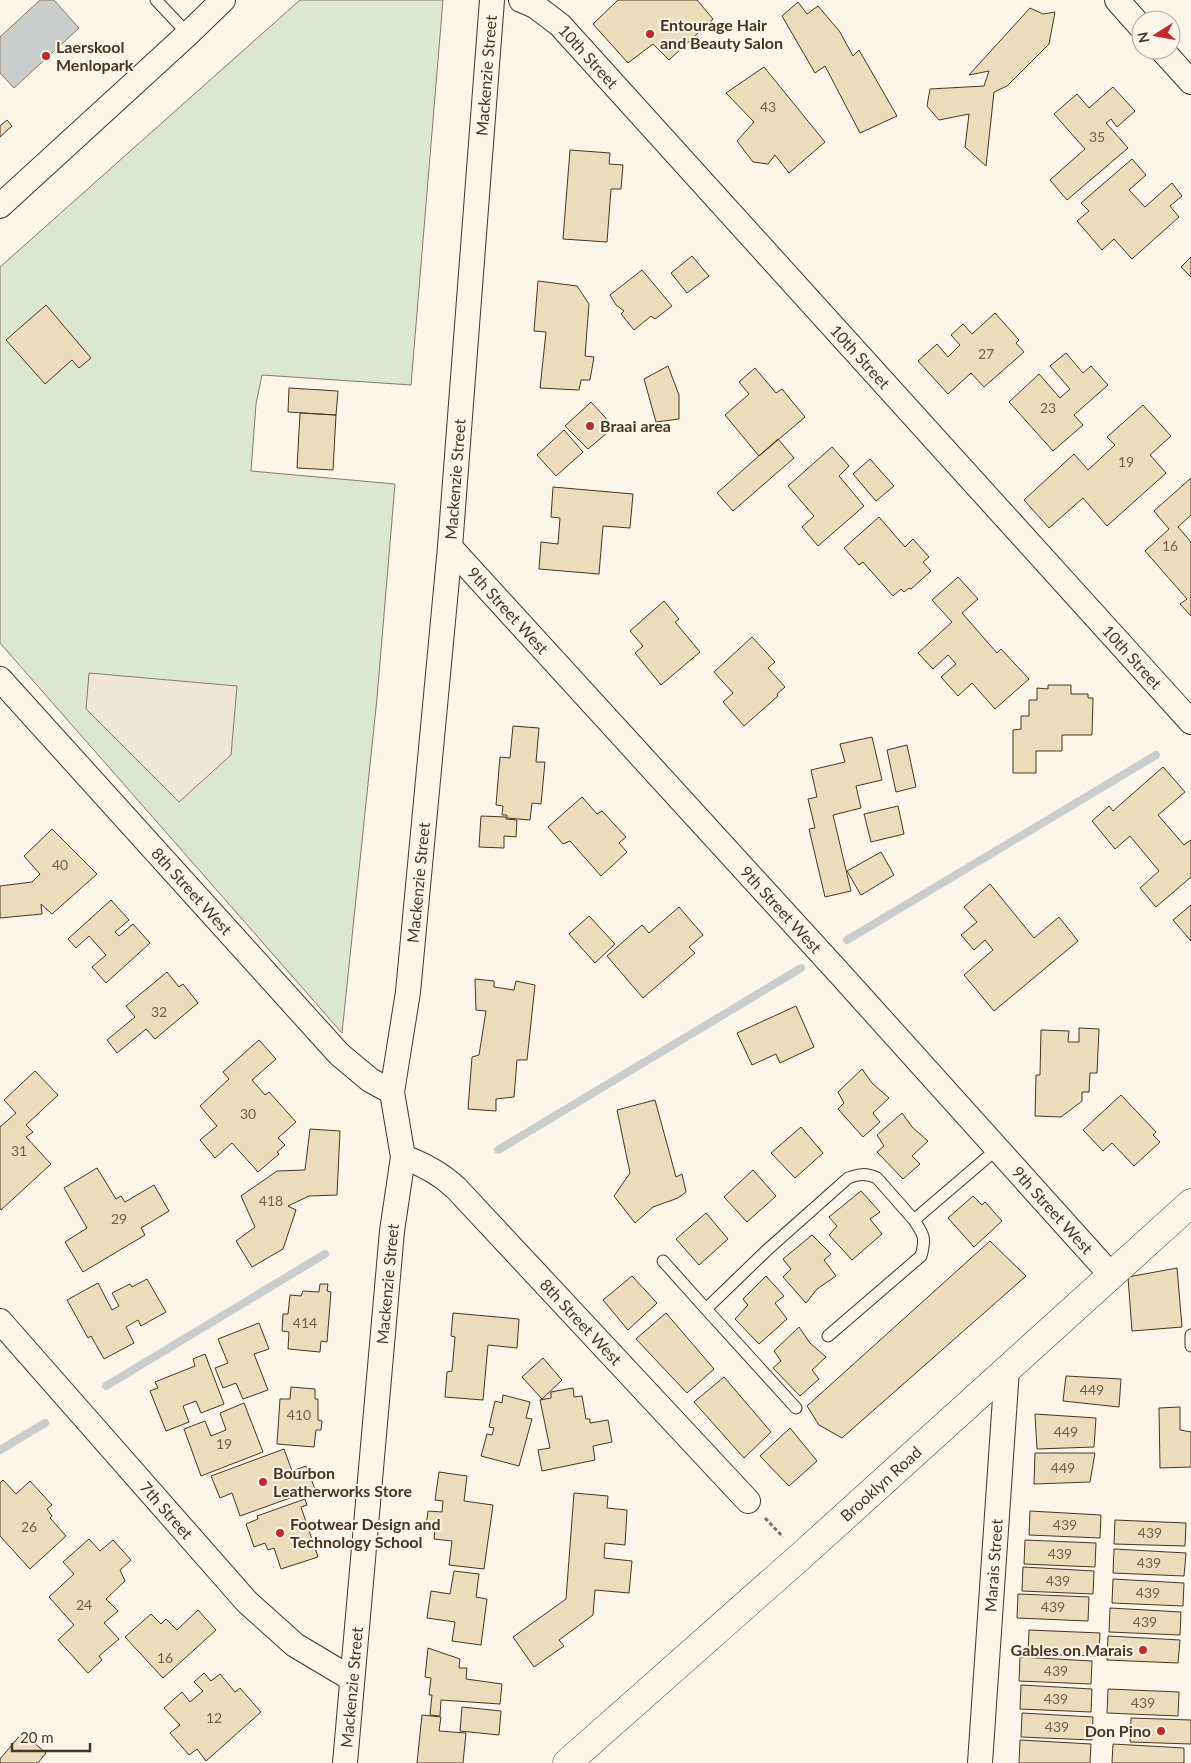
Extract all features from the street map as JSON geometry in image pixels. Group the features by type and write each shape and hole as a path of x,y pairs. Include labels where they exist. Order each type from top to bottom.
{"main road":[{"name":"Brooklyn Road","path":"568,1763 801,1556 1191,1203"}],"street":[{"path":"0,206 223,0"},
{"name":"Mackenzie Street","path":"345,1763 392,1231 403,1157 392,1092 408,992 450,547 492,0"},
{"name":"10th Street","path":"521,0 535,6 560,25 1191,722"},
{"path":"1117,0 1131,15"},
{"path":"1171,60 1191,82"},
{"name":"9th Street West","path":"450,547 841,974 1110,1275"},
{"name":"8th Street West","path":"0,679 338,1054 370,1080 392,1092"},
{"name":"8th Street West","path":"403,1157 434,1170 456,1188 748,1501"},
{"name":"7th Street","path":"0,1320 247,1602 295,1645 352,1679"},
{"name":"Marais Street","path":"980,1763 1007,1369"}],"lane":[{"path":"156,0 188,34"},
{"path":"914,1220 998,1149"},
{"path":"706,1309 766,1251 848,1178 860,1174 869,1174 876,1178 914,1220 924,1236 921,1256 828,1336"},
{"path":"663,1261 796,1408"},
{"path":"1191,1335 1191,1346"}],"path":[{"path":"748,1501 801,1556"}],"green space":[{"path":"300,0 443,0 411,385 262,375 256,404 251,471 395,484 377,698 342,1033 0,643 0,267"}],"shaded area":[{"path":"40,0 54,0 79,28 14,88 0,73 0,37"},
{"path":"89,673 237,686 231,755 179,802 86,709"}],"building":[{"name":"Entourage Hair and Beauty Salon","path":"618,0 697,0 713,19 669,60 653,44 628,63 593,24"},
{"path":"798,2 807,14 818,6 840,32 853,56 859,50 897,116 860,133 825,66 815,73 782,16"},
{"path":"1030,8 1043,14 1055,12 1049,44 1007,86 994,92 986,166 965,147 969,114 939,120 927,106 930,89 984,86 989,71 969,75"},
{"path":"764,67 825,142 789,173 775,155 768,164 753,162 737,141 754,122 726,93"},
{"path":"1113,87 1135,111 1117,127 1111,119 1106,123 1128,148 1067,200 1050,180 1085,149 1054,114 1077,94 1089,108"},
{"path":"7,120 12,126 0,137 0,126"},
{"path":"570,150 610,153 609,164 623,165 621,189 611,189 607,242 563,239"},
{"path":"1132,159 1146,175 1129,190 1145,207 1172,183 1182,196 1170,206 1179,217 1132,259 1114,239 1102,250 1077,221 1089,211 1081,203"},
{"path":"692,256 709,276 687,293 671,273"},
{"path":"1191,257 1191,277 1181,267"},
{"path":"642,270 672,306 655,319 651,316 634,330 621,314 624,311 616,305 610,295"},
{"path":"538,281 577,286 589,304 585,356 594,357 590,380 581,380 579,390 540,388 546,332 534,331"},
{"path":"46,305 91,358 79,368 72,360 45,384 6,340"},
{"path":"995,313 1019,340 1016,343 1024,352 984,387 971,373 948,394 918,361 937,344 948,357 960,345 951,335 963,324 972,334"},
{"path":"1066,353 1083,373 1091,366 1108,385 1074,415 1083,425 1053,451 1009,402 1039,374 1060,398 1070,389 1050,366"},
{"path":"668,366 679,395 679,419 656,422 644,379"},
{"path":"755,368 776,393 782,389 805,417 759,456 725,415 749,394 739,382"},
{"path":"289,388 338,391 336,415 288,412"},
{"name":"Braai area","path":"591,402 614,427 588,449 565,426"},
{"path":"1143,405 1171,436 1150,455 1166,473 1107,526 1083,498 1049,528 1024,500 1074,454 1088,470 1115,445 1107,437"},
{"path":"300,413 336,415 333,470 297,468"},
{"path":"564,430 583,452 556,476 537,455"},
{"path":"778,439 794,458 733,511 717,493"},
{"path":"832,447 849,466 839,476 864,506 818,546 802,527 814,516 788,486"},
{"path":"870,459 894,486 876,501 853,474"},
{"path":"1191,478 1191,515 1178,527 1191,542 1191,616 1180,604 1187,599 1145,551 1169,529 1154,511"},
{"path":"553,487 633,494 630,528 603,526 599,574 539,569 541,542 558,544 560,518 551,517"},
{"path":"879,517 905,547 913,539 929,557 923,562 931,571 911,589 909,588 904,592 901,589 893,596 863,562 859,565 844,548"},
{"path":"958,577 978,599 962,613 997,653 1001,649 1029,679 995,709 972,683 958,696 941,677 956,664 948,655 933,669 918,653 952,622 932,600"},
{"path":"664,601 679,619 675,622 700,652 661,685 635,653 643,646 630,631"},
{"path":"752,637 775,662 768,668 785,687 777,694 778,696 744,726 723,702 733,693 714,672"},
{"path":"1048,685 1071,685 1071,694 1088,694 1088,698 1093,698 1092,735 1062,735 1062,751 1036,751 1036,773 1013,773 1013,730 1021,729 1021,716 1029,716 1029,700 1037,700 1037,688 1048,689"},
{"path":"513,726 539,728 536,762 545,762 541,804 532,803 530,820 507,818 507,815 502,815 503,806 496,805 500,757 510,758"},
{"path":"872,737 882,780 856,786 861,808 833,815 851,891 825,897 809,829 815,828 808,799 817,797 811,770 845,762 840,744"},
{"path":"907,745 916,787 896,792 887,750"},
{"path":"1163,767 1185,792 1158,815 1184,845 1191,840 1191,877 1156,907 1140,888 1159,871 1130,836 1115,849 1092,821 1109,806 1113,811"},
{"path":"582,797 597,814 602,811 626,837 619,843 627,852 601,876 570,841 563,844 548,827"},
{"path":"898,806 904,834 871,842 864,814"},
{"path":"481,816 506,817 506,819 517,820 516,837 504,836 504,848 479,847"},
{"path":"52,829 97,874 52,914 41,904 42,914 0,918 0,886 32,882 40,874 24,856"},
{"path":"881,852 894,875 861,895 847,871"},
{"path":"990,884 1034,938 1059,917 1078,941 994,1011 964,975 993,950 985,940 974,950 961,935 977,922 964,907"},
{"path":"111,900 129,920 115,932 119,936 133,924 150,943 106,983 92,967 106,955 89,936 76,948 68,939"},
{"path":"1191,905 1191,941 1173,920"},
{"path":"679,907 703,935 689,947 695,953 643,998 607,956 642,925 649,933"},
{"path":"589,916 615,944 595,963 569,934"},
{"path":"167,972 179,987 183,984 198,1003 155,1039 146,1029 117,1053 107,1040 135,1017 126,1006"},
{"path":"475,979 494,981 494,987 514,990 516,981 535,985 527,1060 517,1060 514,1097 496,1099 496,1111 468,1109 472,1057 479,1055 486,1011 476,1010"},
{"path":"796,1006 814,1047 780,1063 776,1054 752,1065 737,1033"},
{"path":"1079,1028 1099,1029 1097,1073 1090,1073 1089,1092 1082,1092 1082,1101 1061,1117 1035,1116 1036,1075 1040,1075 1041,1030 1069,1031 1068,1042 1079,1042"},
{"path":"259,1040 276,1059 252,1080 265,1095 269,1092 296,1122 278,1138 285,1145 277,1152 279,1154 258,1172 232,1143 215,1158 200,1140 217,1126 200,1106 229,1079 223,1072"},
{"path":"862,1069 872,1083 889,1098 873,1113 880,1122 863,1137 838,1109 844,1103 838,1092"},
{"path":"35,1071 58,1095 26,1125 33,1132 26,1137 51,1164 1,1210 0,1127 16,1113 4,1100"},
{"path":"1121,1095 1156,1132 1153,1135 1160,1142 1134,1166 1112,1143 1103,1151 1083,1130"},
{"path":"655,1100 676,1177 682,1174 686,1192 678,1198 653,1207 635,1223 614,1196 630,1173 617,1110"},
{"path":"902,1113 912,1127 928,1141 912,1156 920,1164 903,1179 877,1152 884,1146 877,1135"},
{"path":"801,1127 823,1153 795,1178 771,1153"},
{"path":"310,1129 340,1131 337,1195 309,1196 288,1206 296,1210 283,1249 252,1267 236,1241 255,1227 241,1196 277,1171 305,1170"},
{"path":"97,1168 116,1199 121,1196 125,1202 154,1185 169,1211 141,1228 145,1235 83,1272 65,1242 87,1228 64,1188"},
{"path":"753,1170 776,1196 747,1222 724,1197"},
{"path":"861,1191 880,1212 870,1219 882,1234 852,1260 829,1235 837,1226 829,1217"},
{"path":"973,1196 982,1205 985,1202 1002,1221 974,1247 948,1218"},
{"path":"706,1213 728,1239 699,1265 676,1239"},
{"path":"812,1235 831,1254 824,1260 836,1276 817,1289 806,1303 783,1277 791,1269 783,1259"},
{"path":"990,1241 1026,1276 842,1438 819,1425 807,1406"},
{"path":"1177,1268 1182,1327 1132,1331 1128,1277"},
{"path":"632,1276 657,1303 628,1330 603,1300"},
{"path":"766,1276 784,1296 775,1303 787,1319 759,1344 735,1319 748,1305 743,1299"},
{"path":"147,1279 166,1312 141,1326 138,1320 126,1327 134,1343 104,1359 91,1336 88,1338 67,1300 98,1283 112,1310 119,1306 112,1293 130,1284 132,1287"},
{"path":"320,1284 328,1284 327,1291 331,1292 327,1342 321,1341 320,1352 288,1349 289,1332 282,1331 283,1314 288,1314 290,1295 301,1296 303,1291 319,1292"},
{"path":"453,1313 519,1319 517,1348 488,1345 483,1400 445,1397 447,1372 452,1371 455,1337 451,1336"},
{"path":"666,1313 714,1369 687,1393 636,1339"},
{"path":"259,1323 269,1349 254,1354 268,1390 243,1399 236,1383 223,1388 215,1368 228,1363 218,1339"},
{"path":"799,1327 810,1343 826,1357 812,1370 819,1379 800,1396 773,1368 781,1361 774,1351"},
{"path":"205,1354 224,1404 201,1413 196,1401 183,1406 189,1422 166,1431 150,1391 158,1388 155,1382 195,1366 193,1359"},
{"path":"543,1358 562,1380 542,1399 522,1377"},
{"path":"1066,1376 1121,1379 1119,1407 1063,1401"},
{"path":"724,1377 771,1432 744,1458 694,1402"},
{"path":"291,1387 315,1389 315,1399 318,1399 318,1420 322,1421 321,1430 316,1430 314,1447 277,1444 280,1399 290,1399"},
{"path":"573,1388 574,1397 582,1396 586,1419 590,1419 590,1423 608,1420 612,1442 593,1446 595,1460 542,1471 538,1450 550,1448 540,1400 551,1398 551,1392"},
{"path":"503,1395 530,1402 526,1418 532,1419 519,1466 481,1456 487,1434 492,1435 494,1428 489,1427 495,1401 502,1403"},
{"path":"244,1403 263,1452 201,1476 184,1429 205,1421 211,1436 226,1430 220,1413"},
{"path":"1180,1407 1180,1430 1191,1432 1191,1467 1160,1468 1159,1408"},
{"path":"1035,1414 1096,1418 1094,1447 1037,1449"},
{"path":"790,1428 817,1461 789,1486 760,1456"},
{"name":"Bourbon Leatherworks Store","path":"284,1449 292,1471 306,1466 315,1489 240,1516 232,1493 220,1498 211,1476"},
{"path":"1035,1453 1095,1453 1090,1482 1034,1484"},
{"path":"439,1472 467,1476 464,1501 493,1505 484,1569 449,1565 452,1541 434,1539 435,1527 426,1526 428,1511 442,1512 443,1501 435,1500"},
{"path":"3,1480 16,1494 30,1481 52,1505 47,1509 52,1516 50,1518 66,1536 30,1569 0,1536 0,1483"},
{"path":"574,1493 608,1496 607,1508 627,1510 625,1545 605,1543 604,1558 632,1561 629,1593 595,1590 593,1615 559,1640 564,1646 534,1667 513,1637 566,1599"},
{"name":"Footwear Design and Technology School","path":"305,1499 307,1505 301,1507 318,1557 281,1569 274,1548 268,1550 265,1543 254,1547 246,1524 258,1519 257,1516"},
{"path":"1030,1511 1101,1515 1100,1538 1029,1535"},
{"path":"1115,1520 1186,1523 1185,1546 1114,1544"},
{"path":"89,1539 100,1551 113,1540 131,1560 120,1570 125,1581 106,1599 118,1611 104,1623 119,1639 99,1656 102,1660 88,1673 58,1640 74,1625 49,1597 74,1574 63,1562"},
{"path":"1025,1540 1096,1543 1095,1567 1024,1564"},
{"path":"1114,1549 1186,1553 1184,1576 1113,1573"},
{"name":"Gables on Marais","path":"1023,1567 1094,1571 1093,1594 1022,1591"},
{"path":"454,1571 479,1574 476,1597 487,1599 481,1645 452,1641 455,1622 427,1618 431,1591 450,1594"},
{"name":"Gables on Marais","path":"1113,1579 1184,1583 1183,1606 1112,1603"},
{"name":"Gables on Marais","path":"1018,1594 1089,1597 1088,1621 1017,1618"},
{"name":"Gables on Marais","path":"1110,1608 1181,1612 1180,1635 1109,1632"},
{"path":"198,1610 216,1630 163,1678 125,1637 151,1614 161,1624 166,1619 177,1630"},
{"name":"Gables on Marais","path":"1029,1630 1100,1633 1099,1656 1028,1654"},
{"name":"Gables on Marais","path":"1108,1636 1180,1640 1178,1663 1107,1660"},
{"path":"428,1648 460,1659 459,1668 467,1668 466,1679 502,1684 500,1704 441,1700 440,1716 430,1715 432,1695 429,1695 431,1678 425,1677"},
{"name":"Gables on Marais","path":"1020,1657 1092,1661 1091,1684 1019,1681"},
{"path":"204,1673 211,1681 220,1674 235,1692 240,1688 261,1712 206,1761 197,1749 189,1755 170,1733 180,1725 164,1708 182,1692 190,1702 203,1691 194,1682"},
{"name":"Gables on Marais","path":"1021,1685 1092,1689 1091,1712 1020,1709"},
{"name":"Gables on Marais","path":"1108,1689 1179,1692 1178,1716 1107,1713"},
{"path":"462,1707 501,1711 499,1735 460,1731"},
{"path":"1022,1713 1093,1717 1092,1740 1021,1737"},
{"path":"422,1715 441,1717 439,1731 466,1733 463,1763 417,1763"},
{"name":"Don Pino","path":"1131,1718 1191,1720 1191,1744 1130,1742"},
{"path":"22,1733 46,1753 38,1763 0,1763 0,1759"},
{"path":"1020,1740 1091,1744 1090,1763 1019,1763"},
{"path":"1113,1744 1184,1748 1184,1763 1112,1763"}],"waterway":[{"path":"847,940 1156,755"},
{"path":"498,1150 801,968"},
{"path":"106,1386 325,1254"},
{"path":"0,1450 45,1423"}],"place":[{"name":"Entourage Hair and Beauty Salon","path":"650,34"},
{"name":"Laerskool Menlopark","path":"46,56"},
{"name":"Braai area","path":"590,426"},
{"name":"Bourbon Leatherworks Store","path":"263,1482"},
{"name":"Footwear Design and Technology School","path":"280,1533"},
{"name":"Gables on Marais","path":"1143,1650"},
{"name":"Don Pino","path":"1161,1731"}]}
